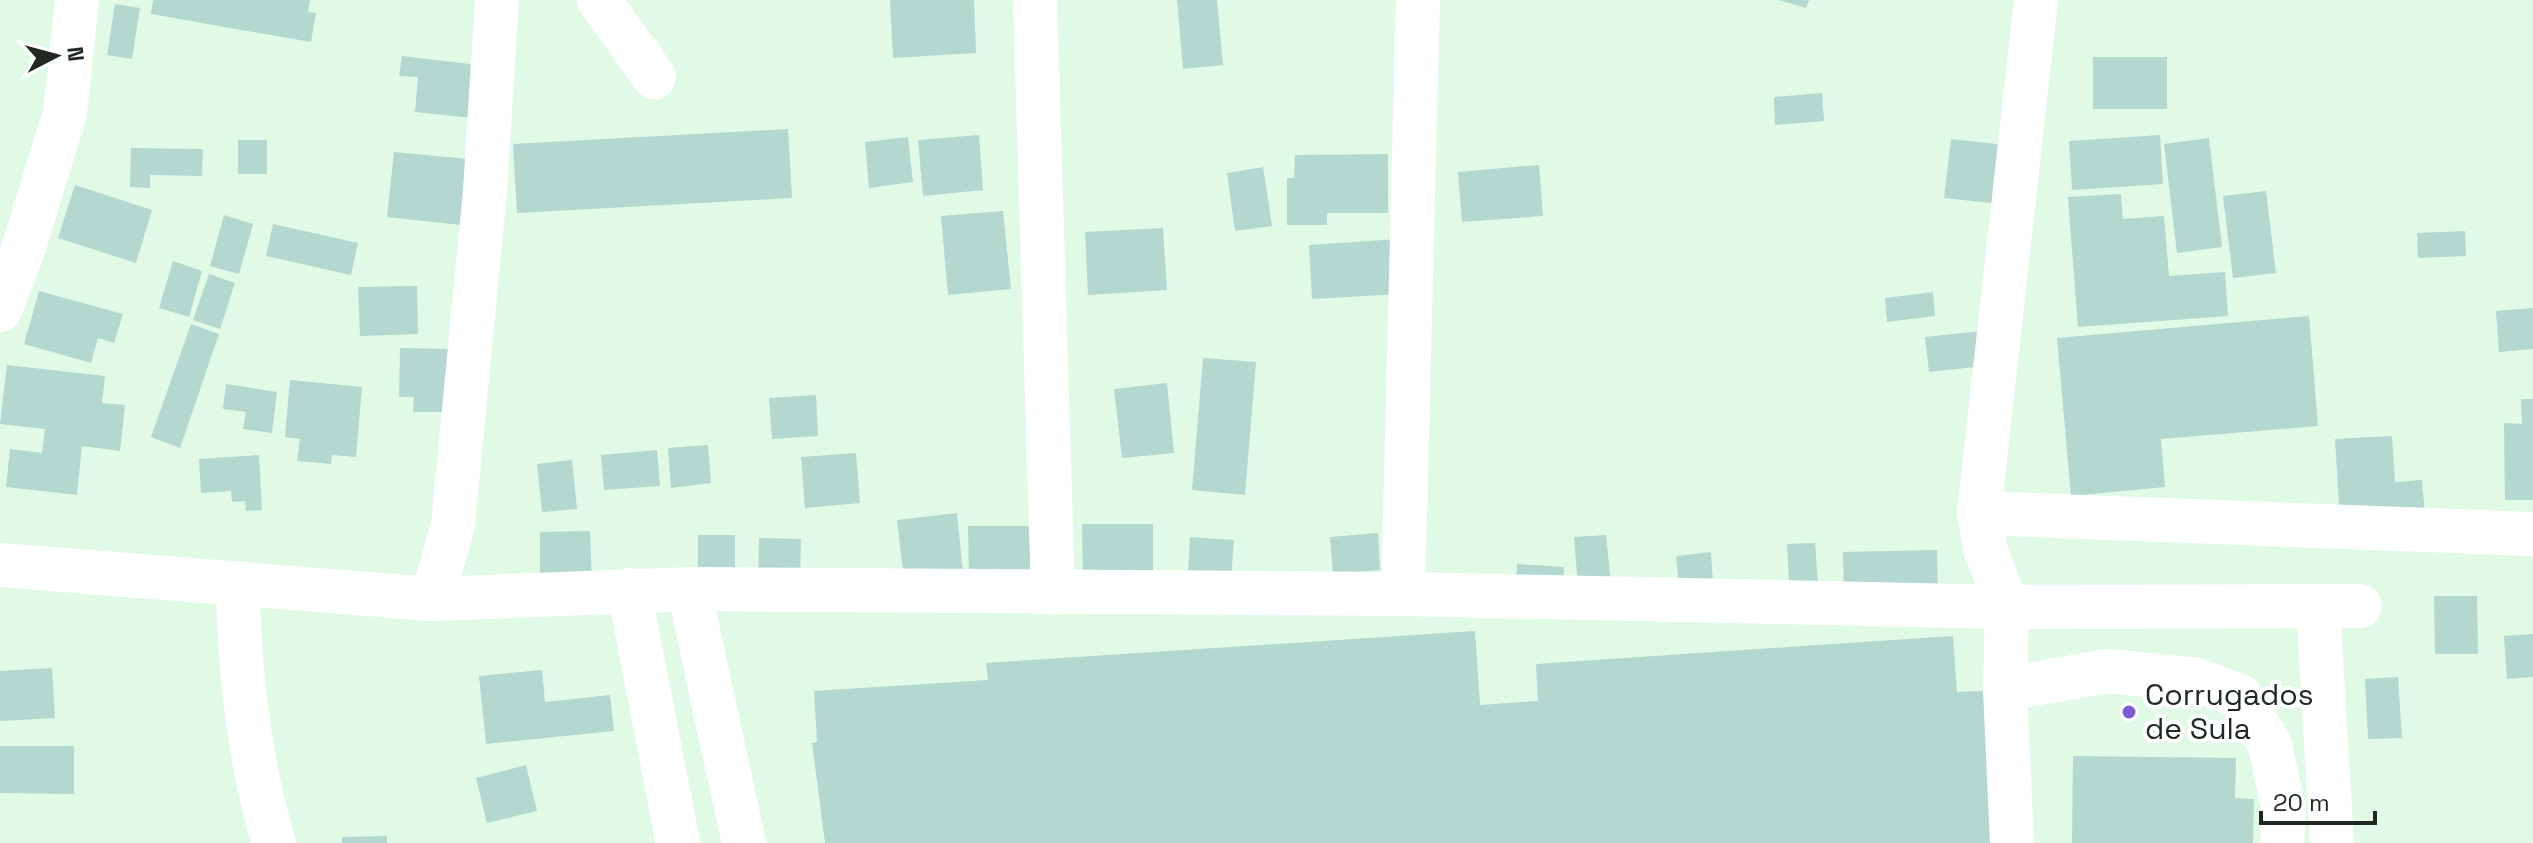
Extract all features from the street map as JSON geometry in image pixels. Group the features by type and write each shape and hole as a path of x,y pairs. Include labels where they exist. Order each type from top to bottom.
{"street":[{"path":"0,310 22,253 65,113 77,0"},
{"path":"432,599 453,525 485,191 497,0"},
{"path":"599,0 654,77"},
{"path":"1035,0 1053,593"},
{"path":"1403,594 1418,0"},
{"path":"2012,843 2005,689 2007,607 1986,551 1979,513 2036,0"},
{"path":"1979,513 2533,534"},
{"path":"0,565 432,599 692,589 1403,594 2007,607 2339,606 2332,843"},
{"path":"238,583 239,657 263,806 274,843"},
{"path":"692,589 695,617 744,843"},
{"path":"629,590 678,843"},
{"path":"2005,689 2108,671 2196,680 2240,696 2270,745 2284,811 2282,843"}],"building":[{"path":"153,0 310,0 308,12 316,13 311,42 151,14"},
{"path":"890,0 974,0 976,53 893,58"},
{"path":"1177,0 1217,0 1223,65 1183,69"},
{"path":"1779,0 1809,0 1806,8"},
{"path":"115,4 140,8 132,59 107,55"},
{"path":"402,56 478,65 473,118 415,112 418,77 399,76"},
{"path":"2093,57 2167,57 2167,109 2093,109"},
{"path":"1822,93 1824,121 1775,125 1774,97"},
{"path":"788,129 792,198 517,213 513,144"},
{"path":"979,135 983,190 923,196 918,140"},
{"path":"2160,135 2163,184 2072,190 2069,141"},
{"path":"908,137 913,182 869,188 865,142"},
{"path":"2209,138 2222,247 2177,253 2164,144"},
{"path":"1951,139 2006,145 2000,204 1944,198"},
{"path":"238,140 267,140 267,174 238,174"},
{"path":"131,148 203,149 202,176 150,175 150,188 130,187"},
{"path":"394,152 468,159 461,225 387,217"},
{"path":"1388,154 1388,213 1327,213 1327,225 1287,225 1287,178 1294,178 1295,155"},
{"path":"1539,165 1543,216 1462,222 1458,172"},
{"path":"1263,167 1272,226 1235,231 1227,173"},
{"path":"75,185 152,210 136,263 58,238"},
{"path":"2266,191 2276,273 2233,278 2223,196"},
{"path":"2121,194 2123,219 2164,216 2169,276 2225,272 2228,316 2078,327 2068,197"},
{"path":"1003,211 1011,289 948,295 941,216"},
{"path":"224,215 253,224 239,274 210,266"},
{"path":"273,224 358,243 351,275 266,256"},
{"path":"1163,228 1167,290 1088,295 1085,232"},
{"path":"2465,231 2466,256 2418,258 2417,233"},
{"path":"1398,239 1401,294 1312,299 1309,245"},
{"path":"173,261 202,271 189,317 159,308"},
{"path":"209,274 235,283 220,329 193,320"},
{"path":"417,286 418,334 360,336 358,287"},
{"path":"39,291 123,314 114,343 98,338 91,363 24,344"},
{"path":"1933,292 1935,316 1887,322 1885,298"},
{"path":"2533,308 2533,349 2499,352 2496,311"},
{"path":"2309,316 2318,426 2161,439 2165,487 2071,496 2057,338"},
{"path":"191,324 219,334 180,448 151,437"},
{"path":"1990,330 1993,365 1929,372 1925,337"},
{"path":"400,348 453,349 452,412 413,412 414,397 399,397"},
{"path":"1203,358 1256,362 1245,495 1192,490"},
{"path":"7,365 105,376 102,403 125,405 120,451 82,446 77,495 6,487 10,449 42,453 45,429 0,424"},
{"path":"290,380 362,387 356,457 332,455 331,464 297,461 300,439 285,437"},
{"path":"1167,383 1174,453 1122,458 1114,389"},
{"path":"226,384 277,392 272,433 243,429 246,412 223,409"},
{"path":"816,395 818,436 772,439 769,398"},
{"path":"2521,399 2533,399 2533,500 2505,500 2504,423 2522,424"},
{"path":"2392,436 2395,482 2422,480 2425,514 2340,520 2335,439"},
{"path":"708,445 711,483 671,488 668,448"},
{"path":"657,450 660,486 604,490 601,455"},
{"path":"856,453 860,503 805,508 801,457"},
{"path":"259,455 262,510 246,511 245,501 232,502 231,491 201,493 199,459"},
{"path":"572,460 577,509 542,512 537,464"},
{"path":"957,513 963,572 904,579 897,520"},
{"path":"1082,524 1153,524 1153,577 1083,577"},
{"path":"968,526 1036,526 1037,578 969,578"},
{"path":"590,531 592,582 540,582 540,532"},
{"path":"1378,533 1380,570 1333,574 1330,537"},
{"path":"698,535 735,535 735,572 698,573"},
{"path":"1606,535 1611,584 1578,586 1574,537"},
{"path":"1190,537 1234,540 1231,579 1188,576"},
{"path":"759,538 801,539 800,582 758,581"},
{"path":"1815,543 1819,596 1790,598 1787,544"},
{"path":"1937,550 1938,599 1844,600 1843,552"},
{"path":"1711,552 1713,583 1679,586 1676,556"},
{"path":"1517,564 1564,567 1563,585 1516,582"},
{"path":"2434,596 2477,596 2478,654 2435,654"},
{"path":"1475,631 1480,705 1538,701 1536,664 1953,636 1957,692 2001,690 2007,843 825,843 812,743 817,742 814,691 988,680 986,663"},
{"path":"2533,634 2533,677 2507,679 2504,636"},
{"path":"52,668 55,718 0,721 0,671"},
{"path":"542,670 545,702 610,695 614,731 486,744 479,676"},
{"path":"2398,677 2402,738 2368,739 2365,679"},
{"path":"0,746 74,746 74,794 0,793"},
{"path":"2073,756 2236,758 2235,798 2254,799 2253,843 2072,843"},
{"path":"526,765 537,811 487,823 476,778"},
{"path":"387,836 387,843 342,843 342,837"}],"place":[{"name":"Corrugados de Sula","path":"2129,712"}]}
